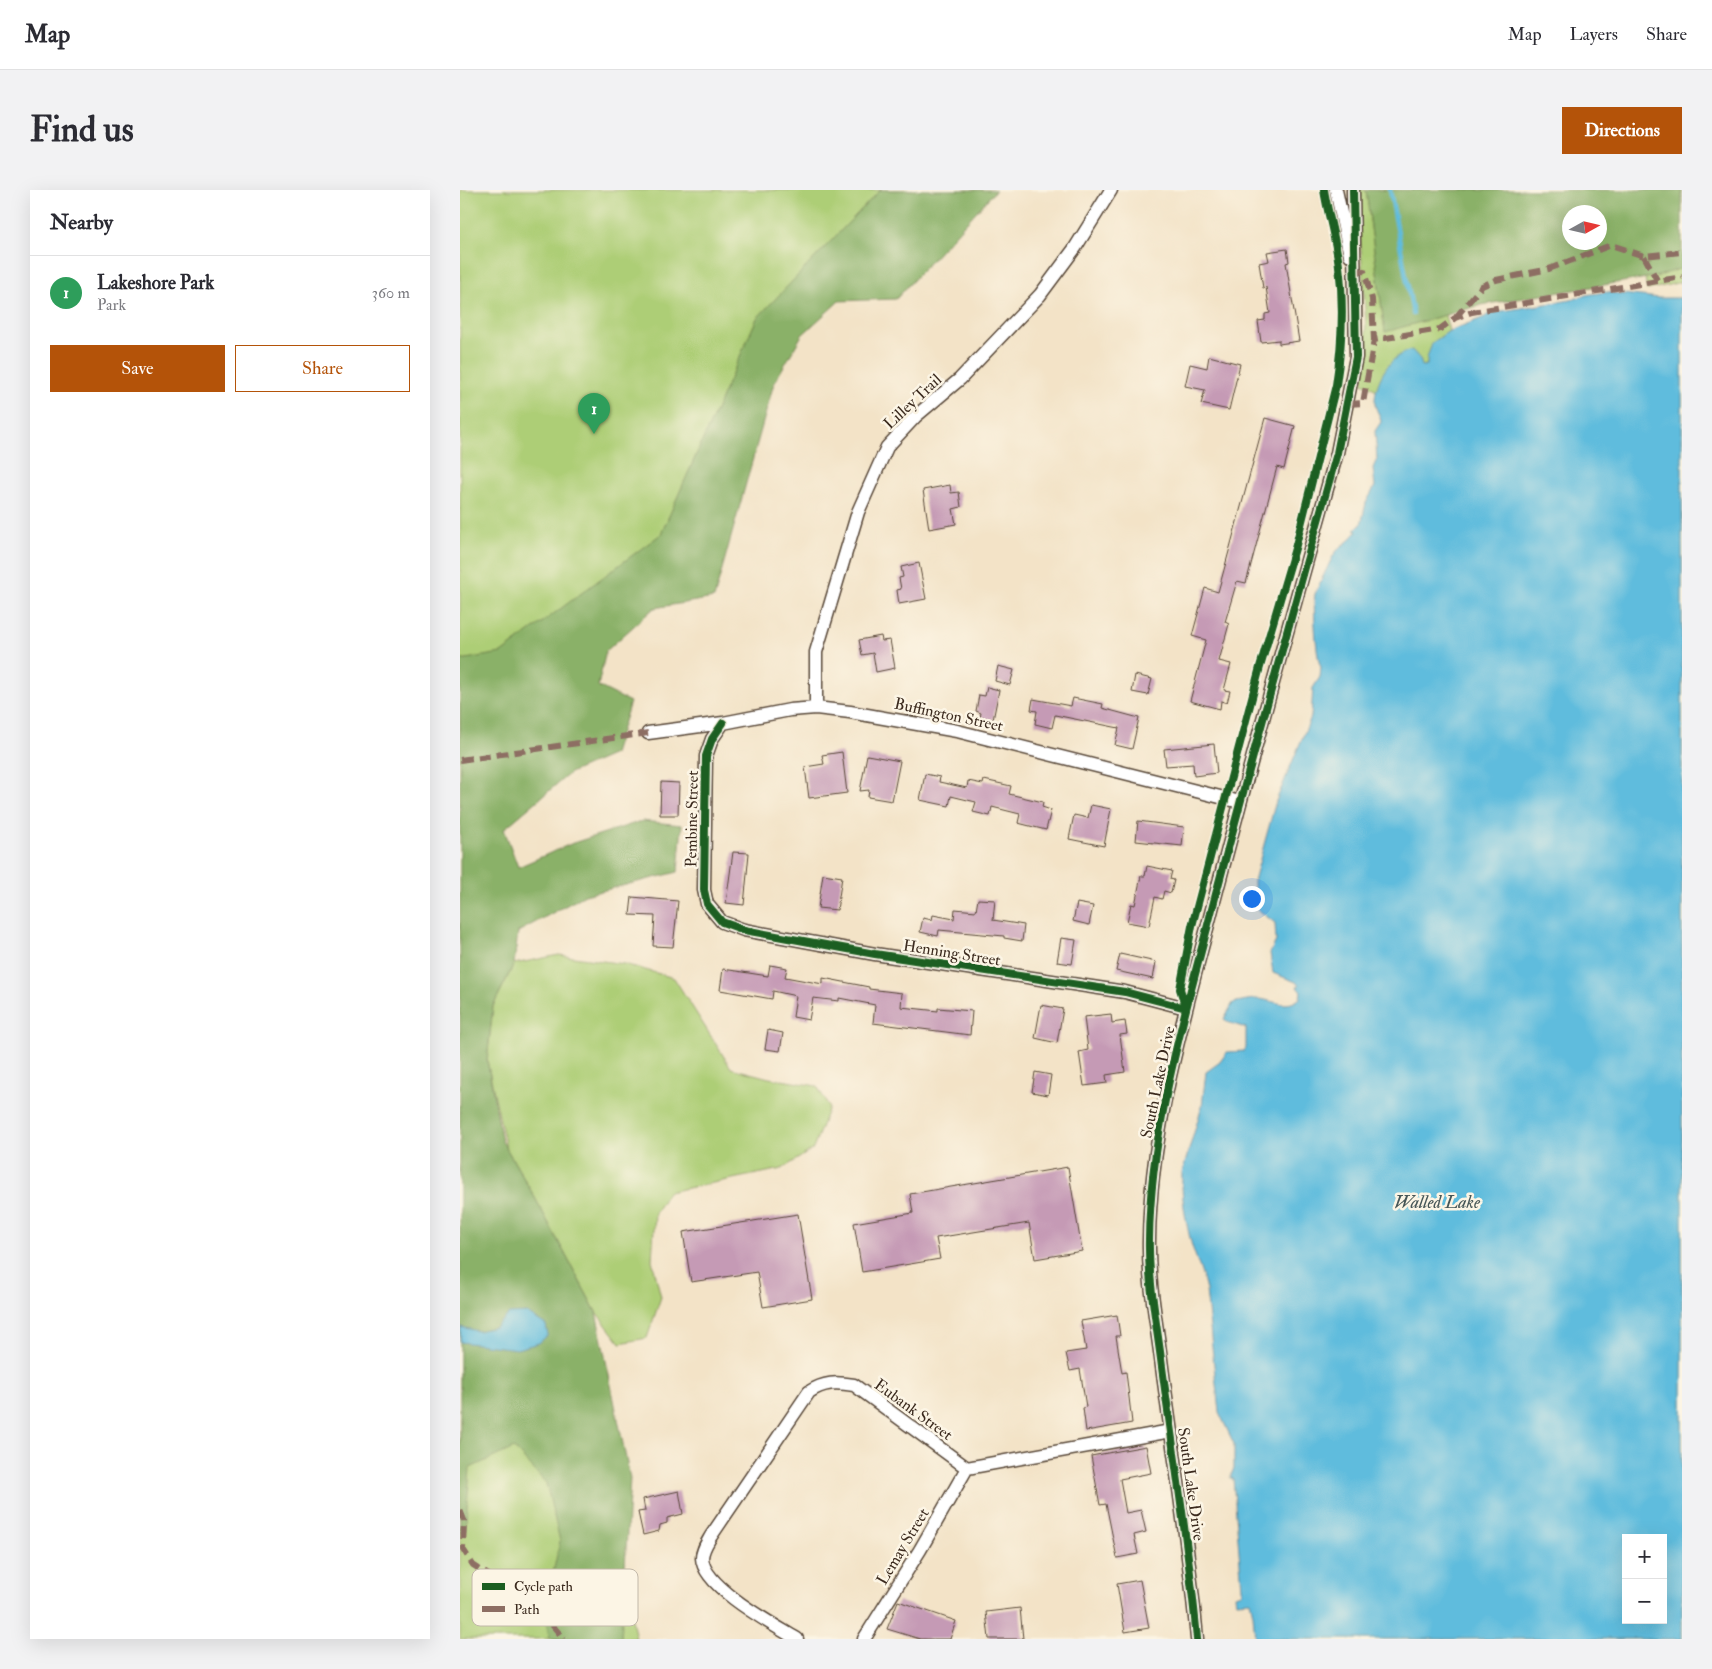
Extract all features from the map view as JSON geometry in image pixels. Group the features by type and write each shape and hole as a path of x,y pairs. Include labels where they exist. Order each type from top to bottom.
{"street":[{"name":"Lilley Trail","path":"816,708 816,652 858,512 887,447 916,416 960,379 1040,296 1075,248 1111,190"},
{"name":"South Lake Drive","path":"1336,190 1354,272"},
{"name":"South Lake Drive","path":"1197,1639 1188,1544 1152,1290 1149,1223 1159,1135 1186,1008 1240,802 1337,453 1346,412 1356,357 1353,190"},
{"name":"Buffington Street","path":"648,732 723,723 766,713 816,708 870,714 958,731 1240,802"},
{"name":"Pembine Street","path":"717,916 707,904 704,890 706,756 712,739 723,723"},
{"name":"Henning Street","path":"717,916 722,922 744,930 875,954 1125,992 1186,1008"},
{"name":"Eubank Street","path":"797,1639 749,1610 720,1588 706,1569 702,1559 704,1548 711,1536 809,1392 820,1384 836,1382 854,1385 967,1468"},
{"path":"967,1468 1171,1432"},
{"name":"Lemay Street","path":"864,1639 920,1550 967,1468"}],"green space":[{"path":"460,190 913,190 794,323 664,545 460,751"},
{"path":"880,190 996,190 896,299 839,301 802,335 774,383 714,598 654,608 606,651 598,686 630,702 614,754 570,773 504,829 518,867 573,843 642,821 682,825 678,872 585,895 518,932 514,964 493,1006 487,1060 502,1141 534,1196 596,1312 630,1478 625,1569 554,1569 560,1541 546,1483 514,1448 470,1468 465,1532 460,1532 460,660 501,653 661,534 757,318"},
{"path":"1357,190 1366,190 1385,331 1445,315 1449,331 1432,343 1427,365 1383,375 1377,390 1362,383 1366,324"},
{"path":"1366,190 1682,190 1682,268 1659,276 1481,305 1385,332"},
{"path":"1682,268 1682,282 1647,290 1645,278"},
{"path":"559,955 624,964 674,978 731,1068 769,1078 817,1086 829,1107 813,1149 782,1169 668,1192 655,1213 652,1260 661,1297 647,1338 620,1343 596,1312 506,1148 487,1061 493,1006 514,964"},
{"path":"587,1396 622,1569 472,1569 472,1626 633,1626 636,1639 460,1639 460,1417"},
{"path":"547,1626 622,1626 621,1639 550,1639"}],"water":[{"name":"Walled Lake","path":"1605,292 1659,298 1682,298 1682,1639 1255,1639 1250,1601 1236,1602 1235,1595 1242,1593 1242,1588 1233,1478 1230,1478 1234,1468 1234,1444 1219,1412 1206,1290 1188,1229 1183,1200 1182,1173 1202,1106 1206,1072 1220,1062 1227,1052 1244,1051 1246,1048 1246,1028 1224,1019 1233,1003 1258,999 1285,1004 1295,1002 1300,998 1301,992 1296,982 1273,973 1270,953 1276,941 1275,923 1255,907 1254,881 1276,801 1311,717 1313,688 1320,677 1321,667 1315,631 1315,594 1335,553 1355,534 1357,531 1354,529 1361,525 1366,503 1375,486 1373,468 1377,459 1375,431 1381,422 1375,406 1376,392 1382,376 1391,362 1404,352 1412,350 1420,359 1422,366 1427,365 1427,358 1432,343 1449,331 1485,317 1490,313 1571,300"},
{"path":"527,1313 546,1325 548,1335 539,1343 517,1349 460,1342 461,1327 478,1331 495,1327 509,1314"}],"building":[{"path":"1287,249 1289,262 1286,263 1299,341 1279,344 1279,340 1261,342 1258,321 1265,320 1265,314 1270,313 1266,287 1263,288 1259,263 1269,261 1267,252"},
{"path":"1209,356 1240,364 1229,410 1201,404 1205,390 1185,386 1190,364 1207,368"},
{"path":"1265,418 1295,426 1284,469 1277,467 1246,583 1237,581 1225,622 1229,624 1219,661 1231,664 1224,690 1230,691 1227,703 1221,701 1220,709 1190,701 1206,640 1192,636 1205,588 1218,592"},
{"path":"950,485 951,493 959,492 961,507 953,509 956,524 929,529 923,490"},
{"path":"919,563 926,599 899,604 897,590 901,589 899,578 903,577 901,567"},
{"path":"881,636 882,641 890,640 895,668 876,672 873,653 862,655 859,640"},
{"path":"998,666 1014,670 1010,685 995,681"},
{"path":"1135,675 1152,679 1148,695 1132,692"},
{"path":"987,687 999,690 993,720 980,717 981,713 976,711 979,695 985,696"},
{"path":"1073,698 1103,704 1102,708 1139,718 1132,749 1115,745 1119,728 1055,715 1052,728 1035,724 1037,711 1031,710 1033,699 1071,706"},
{"path":"1214,744 1217,773 1194,776 1193,764 1166,766 1164,749"},
{"path":"842,752 847,793 809,798 805,767 824,764 822,755"},
{"path":"867,755 900,761 892,801 868,797 869,790 860,791"},
{"path":"925,774 940,777 939,782 967,788 968,781 983,784 984,780 1011,786 1009,794 1043,802 1042,807 1051,810 1046,830 1018,823 1020,814 992,807 990,816 973,812 976,802 951,796 949,806 920,800"},
{"path":"661,782 679,783 678,815 660,815"},
{"path":"1091,805 1111,809 1104,846 1069,839 1074,815 1088,818"},
{"path":"1138,821 1184,827 1182,846 1136,841"},
{"path":"733,852 749,853 744,905 726,903"},
{"path":"1147,866 1172,871 1170,879 1174,880 1171,893 1164,891 1162,899 1155,897 1149,926 1127,922 1131,904 1135,905 1141,876 1145,876"},
{"path":"823,874 842,877 837,910 818,908"},
{"path":"632,897 678,901 673,947 653,946 655,916 630,915"},
{"path":"978,899 995,900 993,920 1024,925 1022,941 1004,938 1004,936 939,930 938,936 920,932 923,918 932,920 933,915 954,919 955,909 976,911"},
{"path":"1077,903 1093,906 1089,925 1073,921"},
{"path":"1061,938 1076,940 1072,964 1057,962"},
{"path":"1120,954 1156,962 1153,979 1116,971"},
{"path":"770,965 787,968 785,977 823,984 823,978 869,987 869,989 902,993 901,1007 938,1011 938,1008 972,1011 970,1035 873,1023 875,1005 839,998 839,1001 813,998 809,1020 793,1017 796,996 773,991 772,999 720,990 723,969 768,976"},
{"path":"1041,1005 1063,1009 1057,1043 1035,1038"},
{"path":"1111,1014 1112,1023 1125,1021 1127,1034 1120,1035 1125,1072 1106,1075 1107,1083 1084,1086 1079,1052 1088,1050 1084,1017"},
{"path":"768,1030 783,1033 780,1051 765,1049"},
{"path":"1035,1072 1051,1075 1048,1095 1032,1092"},
{"path":"1068,1167 1082,1251 1035,1259 1029,1223 936,1238 940,1259 862,1272 854,1223 913,1213 910,1194"},
{"path":"798,1214 812,1299 763,1307 757,1272 691,1282 683,1232"},
{"path":"1117,1315 1120,1336 1116,1336 1122,1373 1126,1372 1132,1423 1086,1431 1083,1408 1086,1407 1080,1369 1070,1371 1066,1353 1086,1350 1081,1321"},
{"path":"1146,1446 1151,1473 1120,1479 1126,1513 1141,1510 1146,1532 1134,1535 1138,1554 1117,1558 1106,1504 1100,1505 1091,1456"},
{"path":"679,1491 683,1514 667,1518 667,1523 660,1525 659,1531 643,1535 638,1512 645,1511 643,1499"},
{"path":"1140,1580 1149,1628 1125,1632 1117,1584"},
{"path":"898,1601 956,1621 950,1639 920,1639 887,1629"},
{"path":"1020,1608 1023,1639 989,1639 986,1612"}],"waterway":[{"path":"1390,190 1413,314"}],"marked path":[{"path":"1456,317 1482,286 1496,280 1549,269 1611,245 1644,256 1682,252"},
{"path":"1644,256 1657,280"},
{"path":"1354,272 1364,271 1372,299 1374,340 1440,329 1455,318 1472,312 1682,277"},
{"path":"1348,404 1363,403 1374,340"},
{"path":"460,760 648,733"},
{"path":"460,1510 464,1520 463,1549 473,1565 479,1569"},
{"path":"553,1626 564,1639"}],"cycle path":[{"path":"1186,1008 1180,989 1192,926 1260,667 1296,545 1336,385 1341,340 1341,281 1338,256 1324,190"},
{"path":"1197,1639 1186,1537 1150,1272 1149,1240 1155,1159 1170,1077 1189,996 1256,743 1337,453 1356,357 1353,190"},
{"path":"723,723 712,739 706,756 704,890 707,904 722,922 744,930 875,954 1125,992 1186,1008"}],"place":[{"name":"Lakeshore Park","path":"594,434"}]}
